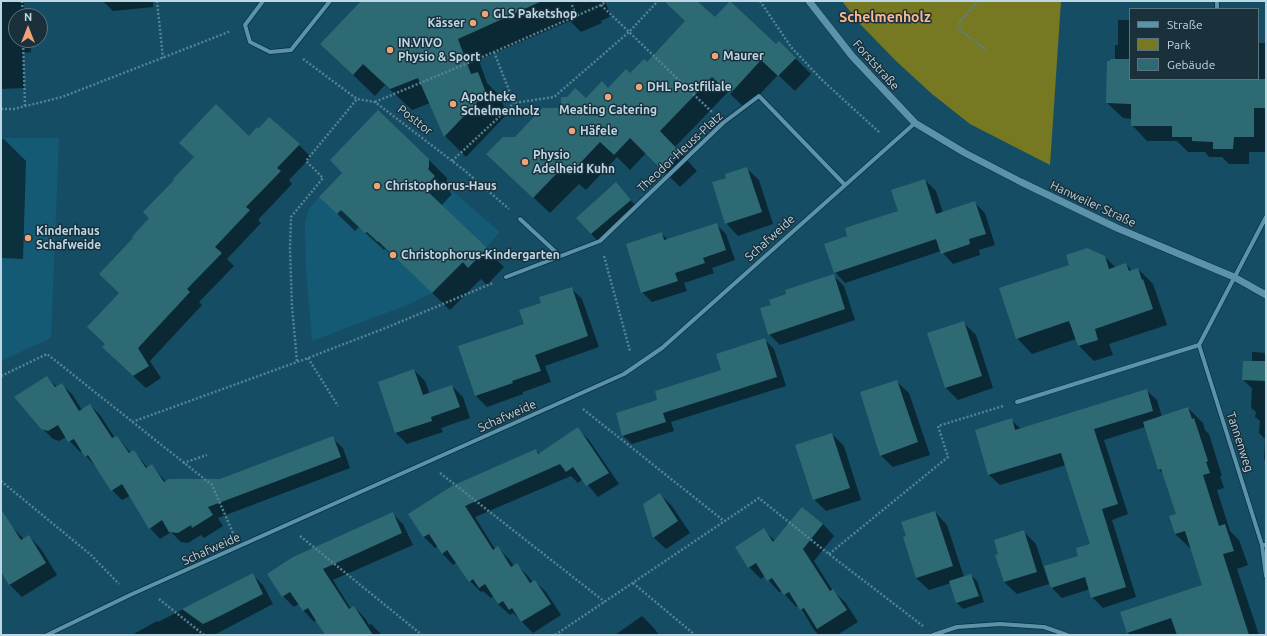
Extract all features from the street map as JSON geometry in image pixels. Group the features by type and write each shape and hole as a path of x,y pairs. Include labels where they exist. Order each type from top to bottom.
{"street":[{"path":"263,1 246,25 250,42 270,52 292,50 330,1"},
{"name":"Forststraße","path":"809,1 852,56 915,123"},
{"name":"Theodor-Heuss-Platz","path":"506,277 600,241 723,124 759,96 845,185"},
{"name":"Schafweide","path":"47,635 130,595 624,374 662,348 915,123"},
{"name":"Hanweiler Straße","path":"915,123 965,153 1021,182 1117,228 1234,277 1266,295"},
{"path":"1017,402 1198,345 1266,216"},
{"path":"520,219 560,256"},
{"name":"Tannenweg","path":"1198,345 1264,545 1266,576"},
{"path":"934,635 957,627 1000,624 1044,627 1067,635"}],"path":[{"path":"157,1 163,58"},
{"path":"375,102 494,52 607,1"},
{"path":"452,161 514,102 554,96 629,32 658,1"},
{"path":"760,1 791,46 816,74 891,144"},
{"path":"978,1 962,19 958,27 986,50"},
{"path":"601,5 723,124"},
{"path":"572,6 576,16"},
{"path":"1,109 26,106 62,97 246,25"},
{"path":"23,48 26,106"},
{"name":"Posttor","path":"292,50 357,99 375,102 452,161 520,219"},
{"path":"494,52 514,102"},
{"path":"296,361 290,249 291,217 323,178 306,161 357,99"},
{"path":"600,241 635,367"},
{"path":"132,422 296,361 308,358 388,327 506,277"},
{"path":"1,376 48,354 212,485 239,547"},
{"path":"308,358 338,406"},
{"path":"570,398 724,522"},
{"path":"829,554 948,457 938,426 1017,402"},
{"path":"183,463 207,455"},
{"path":"427,462 605,602"},
{"path":"1,482 91,555 130,595"},
{"path":"555,635 759,498 934,635"},
{"path":"288,525 326,558 422,635"},
{"path":"633,584 695,635"},
{"path":"146,588 204,635"}],"shaded area":[{"name":"Kinderhaus Schafweide","path":"1,138 59,138 51,338 1,361"},
{"name":"Christophorus-Kindergarten","path":"435,176 500,232 468,268 462,263 432,293 407,305 312,341 306,271 305,223 309,209 319,197 337,214 341,210 385,229"}],"green space":[{"path":"842,1 1061,1 1050,165 970,124 932,94 896,61 859,23"}],"building":[{"name":"IN.VIVO Physio & Sport","path":"361,1 542,1 458,39 471,74 478,72 486,93 444,137 418,78 390,89 363,64 353,75 320,44"},
{"path":"664,1 697,1 715,17 730,1 776,44 779,41 796,58 778,76 761,60 730,94 712,77 660,131 682,154 663,171 630,138 614,155 600,142 569,175 562,168 533,198 486,154 503,137 515,137 542,108 561,108 561,97 567,97 575,88 586,98 602,81 608,88 626,69 630,73 644,59 647,62 685,21"},
{"path":"1110,59 1129,59 1129,80 1266,79 1266,108 1254,108 1254,137 1234,137 1233,149 1213,149 1213,142 1192,141 1192,137 1172,137 1172,126 1131,126 1131,104 1106,103 1107,61 1110,61"},
{"path":"216,104 249,136 269,117 300,144 277,168 281,171 246,207 250,210 215,247 222,253 187,289 190,292 138,348 149,366 133,376 102,347 105,344 87,327 119,293 99,274 133,238 132,237 149,218 143,212 194,157 179,143"},
{"path":"378,110 429,159 428,169 435,176 424,188 487,248 468,268 463,262 432,293 378,241 367,232 365,233 341,210 337,214 319,197 342,173 330,160"},
{"path":"747,167 762,212 725,224 712,182 726,178 725,174"},
{"path":"925,179 936,214 975,201 986,234 969,239 970,244 941,254 936,239 834,273 824,244 847,236 845,228 898,211 891,190"},
{"path":"616,182 631,200 591,234 576,218"},
{"path":"717,223 726,250 703,258 705,263 675,273 678,281 641,293 626,244 662,232 664,240"},
{"path":"1087,248 1105,256 1109,269 1126,263 1129,271 1138,268 1153,309 1095,329 1098,340 1078,346 1069,321 1016,339 999,288 1069,265 1066,255"},
{"path":"834,274 845,309 768,335 760,308 771,305 769,300 786,294 785,290"},
{"path":"572,287 588,336 535,355 541,371 512,381 513,383 475,396 458,346 524,324 519,310 541,303 539,297"},
{"path":"964,321 982,376 945,388 927,333"},
{"path":"765,338 777,377 663,413 666,422 622,436 616,413 657,400 655,391 721,370 716,354"},
{"path":"1243,361 1266,361 1266,381 1242,380"},
{"path":"414,369 423,395 452,385 460,407 431,417 432,421 395,433 378,382"},
{"path":"47,376 55,387 62,383 79,411 90,404 112,438 117,436 129,453 134,450 146,468 152,464 164,482 169,479 220,479 333,436 341,457 208,507 213,515 192,528 191,525 178,533 169,532 162,520 149,529 122,484 111,491 88,455 85,457 74,439 68,442 58,425 48,431 41,429 14,397"},
{"path":"897,380 918,442 880,456 860,392"},
{"path":"1147,389 1153,411 1094,429 1118,504 1102,509 1126,587 1091,598 1085,577 1051,588 1044,566 1078,556 1076,548 1090,544 1061,453 988,475 975,430 1012,418 1015,430"},
{"path":"1188,407 1192,419 1194,418 1208,461 1206,462 1210,473 1203,475 1219,526 1225,524 1234,551 1223,554 1249,635 1177,635 1171,618 1127,633 1120,612 1202,585 1185,531 1175,534 1169,516 1176,514 1161,469 1158,470 1143,422"},
{"path":"578,427 609,473 586,486 573,467 566,472 560,464 465,506 493,550 498,546 511,567 517,563 530,583 535,580 551,604 521,622 512,608 509,610 503,601 498,604 485,584 479,588 473,579 469,582 447,550 442,554 429,534 423,537 408,514 452,486 536,449 538,454"},
{"path":"832,433 850,488 813,500 795,445"},
{"path":"660,493 678,521 653,538 643,504"},
{"path":"802,507 823,524 803,549 830,591 833,589 847,610 817,629 804,608 800,610 789,592 784,595 772,578 767,581 756,563 748,568 735,547 764,528 773,542"},
{"path":"1,509 21,540 29,535 46,563 9,585 1,572"},
{"path":"935,511 953,566 916,578 903,537 906,536 901,522"},
{"path":"393,512 402,533 323,569 349,609 354,606 373,635 325,635 308,608 303,611 290,592 282,597 267,574 293,557"},
{"path":"1024,530 1037,572 1004,582 995,555 998,554 994,540"},
{"path":"253,573 263,594 220,616 203,624 182,609"},
{"path":"971,574 979,596 956,603 949,581"}],"place":[{"name":"GLS Paketshop","path":"485,14"},
{"name":"Kässer","path":"473,23"},
{"name":"IN.VIVO Physio & Sport","path":"390,50"},
{"name":"Maurer","path":"715,56"},
{"name":"DHL Postfiliale","path":"639,87"},
{"name":"Meating Catering","path":"608,97"},
{"name":"Apotheke Schelmenholz","path":"453,104"},
{"name":"Häfele","path":"572,131"},
{"name":"Physio Adelheid Kuhn","path":"525,162"},
{"name":"Christophorus-Haus","path":"377,186"},
{"name":"Kinderhaus Schafweide","path":"28,238"},
{"name":"Christophorus-Kindergarten","path":"393,255"}],"district":[{"name":"Schelmenholz","path":"885,17"}]}
